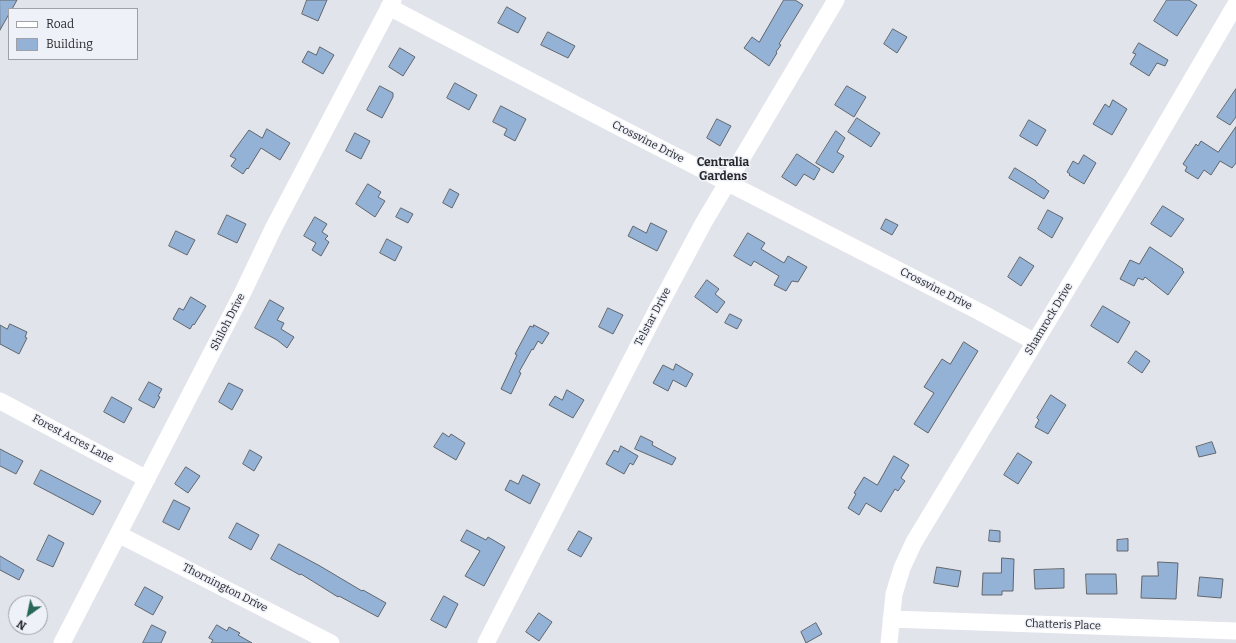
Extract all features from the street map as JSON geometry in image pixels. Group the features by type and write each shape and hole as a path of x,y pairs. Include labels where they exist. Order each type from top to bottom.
{"street":[{"name":"Telstar Drive","path":"486,643 658,308 704,222 836,0"},
{"name":"Crossvine Drive","path":"391,4 615,125 973,308 1035,342"},
{"name":"Shiloh Drive","path":"62,643 243,292 273,229 391,4"},
{"name":"Shamrock Drive","path":"889,643 896,588 902,568 914,542 1133,180 1236,4"},
{"name":"Forest Acres Lane","path":"0,401 147,479"},
{"name":"Thornington Drive","path":"118,534 331,643"},
{"name":"Chatteris Place","path":"891,618 1236,631"}],"building":[{"path":"0,0 17,0 13,8 8,8 8,16 0,30"},
{"path":"307,0 327,0 318,21 302,14"},
{"path":"784,0 795,0 803,5 779,44 781,45 769,66 744,48 752,37 759,42"},
{"path":"1167,0 1189,0 1197,5 1177,36 1154,21"},
{"path":"507,7 526,18 518,33 498,23"},
{"path":"893,29 907,37 897,53 884,44"},
{"path":"548,32 575,46 568,58 541,45"},
{"path":"1139,43 1168,60 1165,66 1157,63 1149,76 1130,64 1136,54 1133,53"},
{"path":"320,47 334,55 323,74 302,62 308,51 316,55"},
{"path":"400,48 415,57 403,76 389,67"},
{"path":"455,83 477,95 469,110 447,98"},
{"path":"380,86 393,93 393,97 382,118 367,110"},
{"path":"847,86 866,97 854,117 835,105"},
{"path":"1236,89 1236,117 1230,125 1217,117"},
{"path":"1113,100 1127,109 1112,135 1093,124 1105,104 1109,107"},
{"path":"501,106 526,119 515,141 504,135 507,129 493,122"},
{"path":"857,118 880,133 871,147 848,132"},
{"path":"717,119 731,126 720,146 707,138"},
{"path":"1029,120 1046,130 1037,146 1020,136"},
{"path":"1236,127 1236,163 1232,168 1220,161 1211,175 1204,170 1198,179 1185,171 1187,167 1183,164 1196,144 1198,146 1201,141 1218,152"},
{"path":"267,129 290,143 280,160 261,148 248,169 247,168 243,174 231,166 236,159 230,156 249,130 262,138"},
{"path":"836,131 845,138 837,152 844,156 833,173 816,163"},
{"path":"355,133 370,141 361,159 346,151"},
{"path":"797,154 820,169 814,180 804,174 796,186 782,177"},
{"path":"1084,155 1096,163 1084,184 1069,175 1070,174 1067,172 1073,161 1078,164"},
{"path":"1015,168 1049,191 1044,199 1009,178"},
{"path":"368,184 381,192 378,197 385,201 375,217 356,204"},
{"path":"450,189 459,194 452,208 443,203"},
{"path":"1163,206 1184,219 1171,237 1151,224"},
{"path":"401,208 413,214 408,223 396,217"},
{"path":"1048,210 1063,218 1052,238 1038,229"},
{"path":"227,215 246,224 237,243 218,234"},
{"path":"315,217 327,224 322,232 328,236 325,239 329,242 321,256 312,250 316,243 304,236"},
{"path":"886,219 898,225 892,235 881,229"},
{"path":"651,223 667,231 657,251 628,236 633,226 646,233"},
{"path":"176,231 195,240 187,255 169,246"},
{"path":"748,233 765,243 761,249 784,263 788,256 807,267 798,282 792,281 786,291 774,285 779,276 754,261 751,266 734,256"},
{"path":"387,239 402,247 395,261 380,253"},
{"path":"1150,247 1183,269 1182,270 1184,272 1168,295 1145,277 1143,280 1138,278 1134,286 1120,279 1130,260 1139,264"},
{"path":"1020,257 1034,266 1021,286 1008,277"},
{"path":"707,280 719,289 715,294 725,302 717,313 695,297"},
{"path":"191,297 206,306 190,329 173,319 179,308 183,310"},
{"path":"270,300 284,308 277,320 284,323 281,329 294,337 287,348 277,340 255,328"},
{"path":"1103,306 1130,322 1118,343 1091,326"},
{"path":"608,308 623,315 613,334 599,327"},
{"path":"730,314 742,320 737,329 725,323"},
{"path":"10,324 27,332 25,337 27,338 19,354 0,344 0,325 7,329"},
{"path":"534,325 549,333 542,344 538,341 533,350 532,349 519,372 521,373 511,394 501,389 517,355 515,354 530,326 533,327"},
{"path":"964,342 978,351 928,433 914,424 934,393 924,387 942,359 950,364"},
{"path":"1136,351 1150,361 1142,373 1128,363"},
{"path":"676,364 693,374 686,387 673,380 668,391 653,383 663,365 673,370"},
{"path":"149,382 162,389 158,396 160,397 154,408 139,400"},
{"path":"229,383 243,390 232,410 219,402"},
{"path":"567,390 584,400 573,418 549,405 555,396 562,400"},
{"path":"1051,395 1066,405 1048,434 1035,427 1039,420 1037,418"},
{"path":"112,397 132,408 124,423 104,412"},
{"path":"443,433 449,437 451,434 465,443 456,460 434,447"},
{"path":"641,436 653,442 652,445 676,458 672,465 635,449"},
{"path":"1212,442 1216,453 1199,457 1196,447"},
{"path":"621,446 638,456 633,465 630,463 624,474 606,464 614,450 618,452"},
{"path":"0,449 23,461 16,474 0,466"},
{"path":"250,450 262,457 254,471 243,464"},
{"path":"1018,453 1032,462 1018,484 1004,475"},
{"path":"894,456 909,465 901,478 905,481 898,491 895,489 881,512 866,503 859,515 848,508 856,494 854,493 864,477 877,485"},
{"path":"186,467 200,476 188,493 175,484"},
{"path":"41,470 101,501 93,515 34,484"},
{"path":"523,475 540,484 530,504 505,490 510,480 518,484"},
{"path":"174,500 190,508 179,530 163,522"},
{"path":"237,523 259,535 251,550 229,538"},
{"path":"467,530 486,540 488,537 505,547 484,586 465,576 480,551 461,541"},
{"path":"990,530 1000,531 1000,542 989,541"},
{"path":"579,531 592,538 581,557 568,550"},
{"path":"49,535 64,543 53,567 37,560"},
{"path":"1128,539 1128,551 1117,551 1117,540"},
{"path":"279,544 386,603 378,617 339,596 338,597 301,574 300,575 271,559"},
{"path":"0,556 24,570 19,580 0,570"},
{"path":"1002,558 1014,559 1013,591 1002,591 1002,595 982,595 983,573 1001,573"},
{"path":"1158,562 1178,563 1176,599 1141,598 1142,576 1158,576"},
{"path":"937,567 961,571 958,587 934,583"},
{"path":"1064,569 1064,588 1035,589 1034,570"},
{"path":"1086,574 1116,574 1117,594 1087,594"},
{"path":"1200,577 1223,579 1221,598 1198,596"},
{"path":"145,587 163,597 153,615 135,605"},
{"path":"444,596 458,604 446,628 431,620"},
{"path":"539,613 552,622 539,641 526,632"},
{"path":"816,623 822,634 806,643 801,632"},
{"path":"152,625 166,632 161,643 143,643"},
{"path":"217,625 227,631 229,627 240,633 238,635 252,643 211,643 213,640 209,638"}],"district":[{"name":"Centralia Gardens","path":"723,170"}]}
